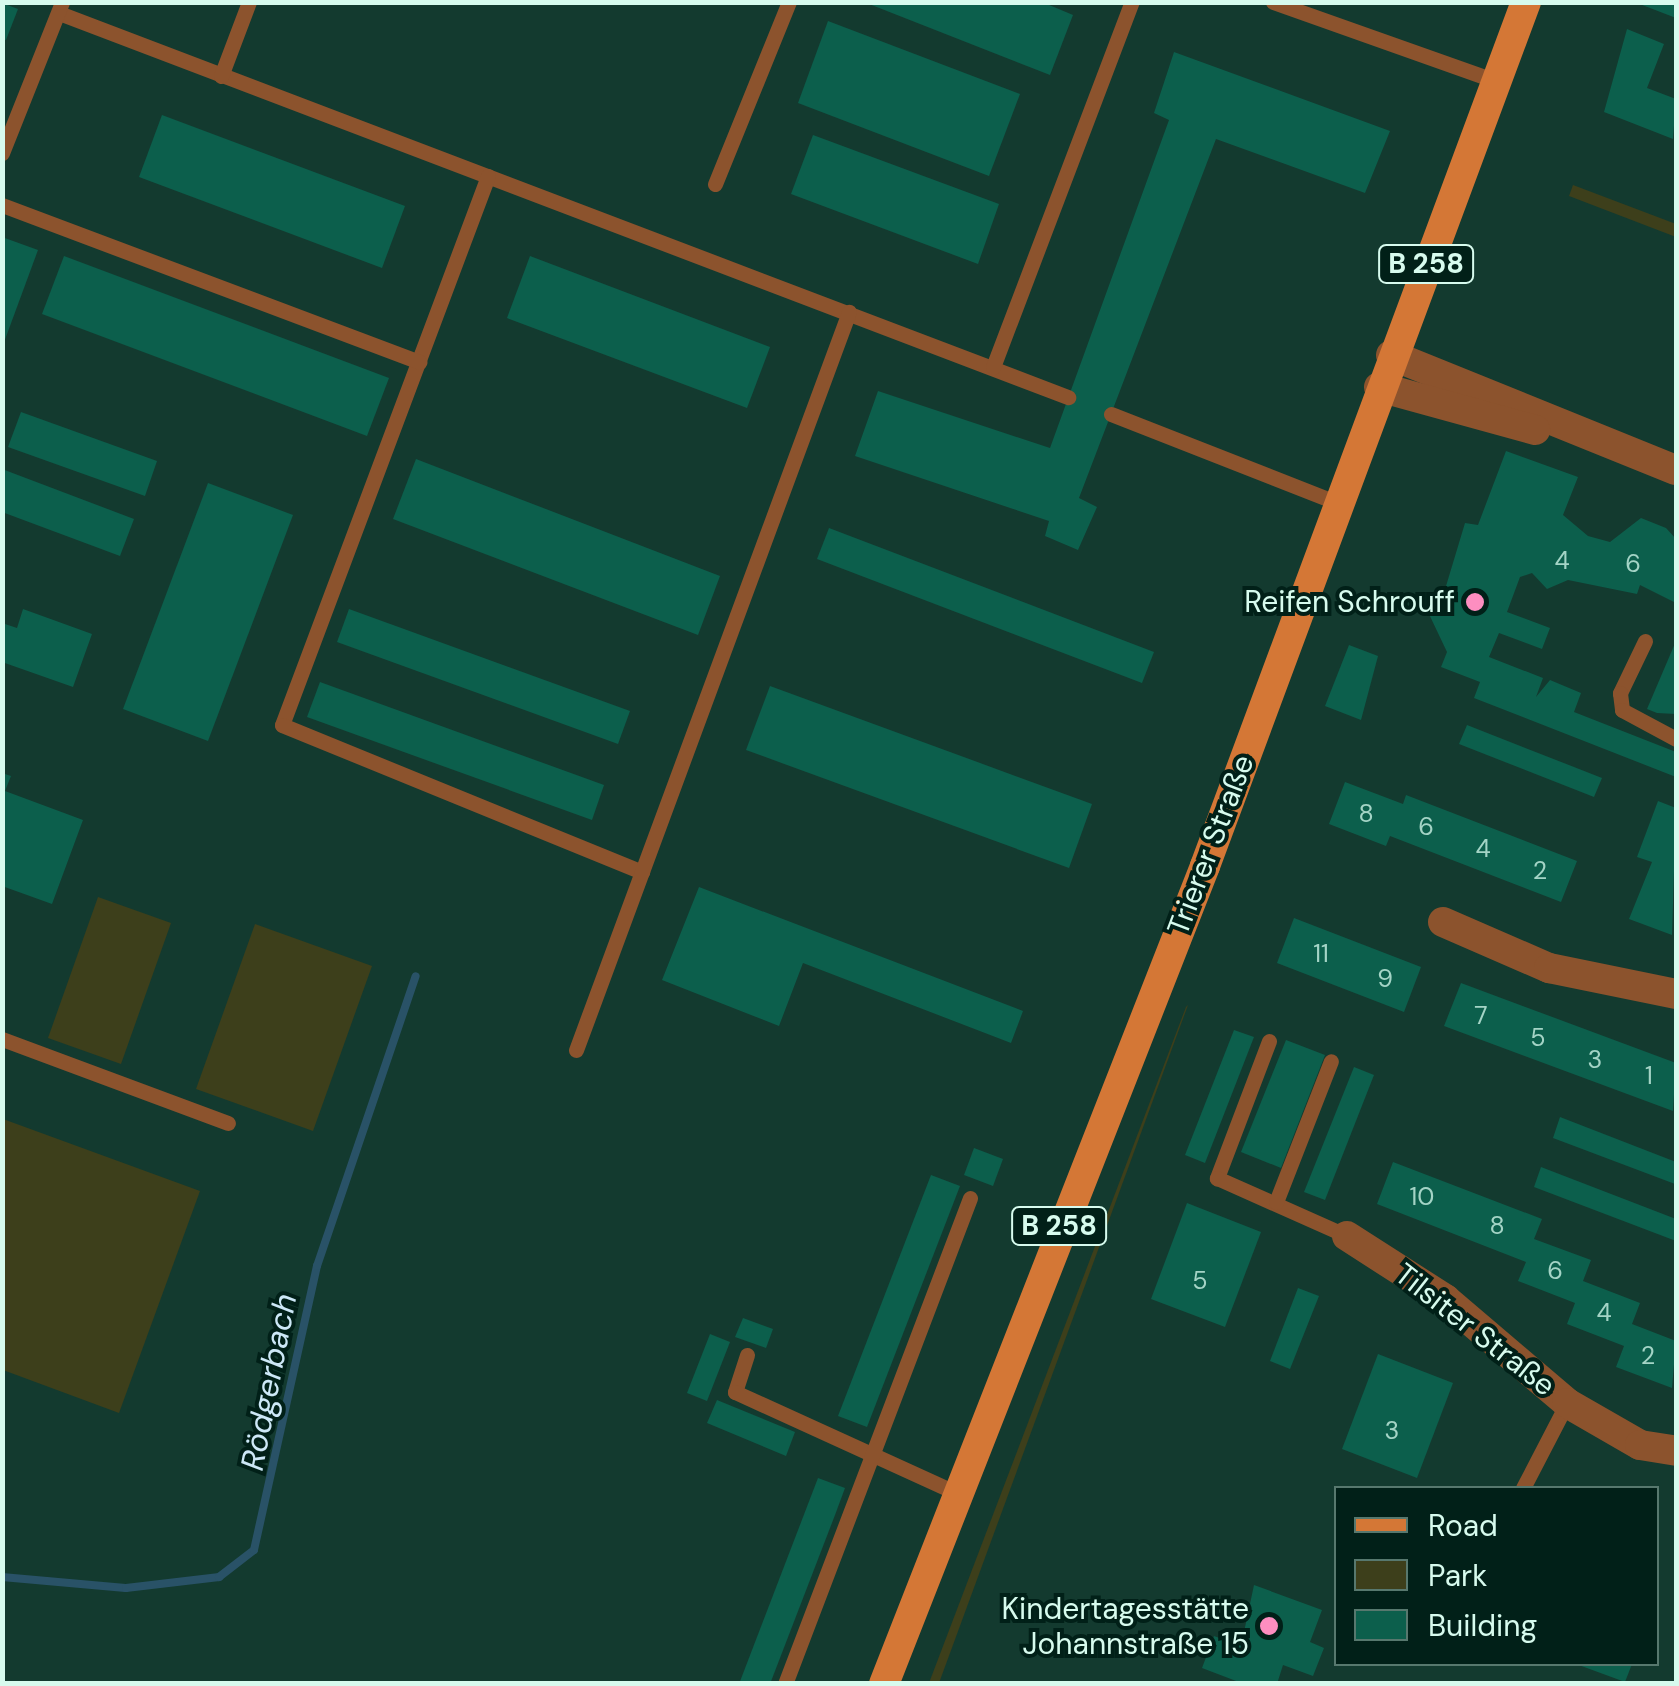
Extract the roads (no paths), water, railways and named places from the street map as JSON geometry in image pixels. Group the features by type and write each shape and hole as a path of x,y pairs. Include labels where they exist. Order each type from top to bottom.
{"main road":[{"name":"Trierer Straße","path":"884,1684 1205,866 1335,502 1526,2"}],"street":[{"path":"1391,355 1598,443 1676,470"},
{"path":"1379,388 1426,407 1598,443"},
{"path":"1443,922 1549,968 1676,994"},
{"name":"Tilsiter Straße","path":"1348,1236 1445,1299 1567,1403 1640,1445 1676,1451"}],"lane":[{"path":"221,76 250,2"},
{"path":"715,184 788,2"},
{"path":"1273,2 1496,80"},
{"path":"993,367 1128,4"},
{"path":"2,153 60,8 221,76 1068,397"},
{"path":"488,176 282,726 642,872"},
{"path":"2,205 419,362"},
{"path":"576,1050 849,312"},
{"path":"1111,414 1335,502"},
{"path":"1645,641 1620,693 1622,710 1676,739"},
{"path":"2,1039 228,1123"},
{"name":"Tilsiter Straße","path":"1268,1041 1217,1178 1348,1236"},
{"path":"1276,1202 1332,1062"},
{"path":"785,1684 970,1198"},
{"path":"746,1356 735,1392 956,1493"},
{"path":"1524,1486 1567,1403"}],"waterway":[{"name":"Rödgerbach","path":"2,1577 126,1588 219,1577 254,1550 317,1266 416,976"}],"place":[{"name":"Reifen Schrouff","path":"1475,602"},
{"name":"Kindertagesstätte Johannstraße 15","path":"1269,1626"}]}
